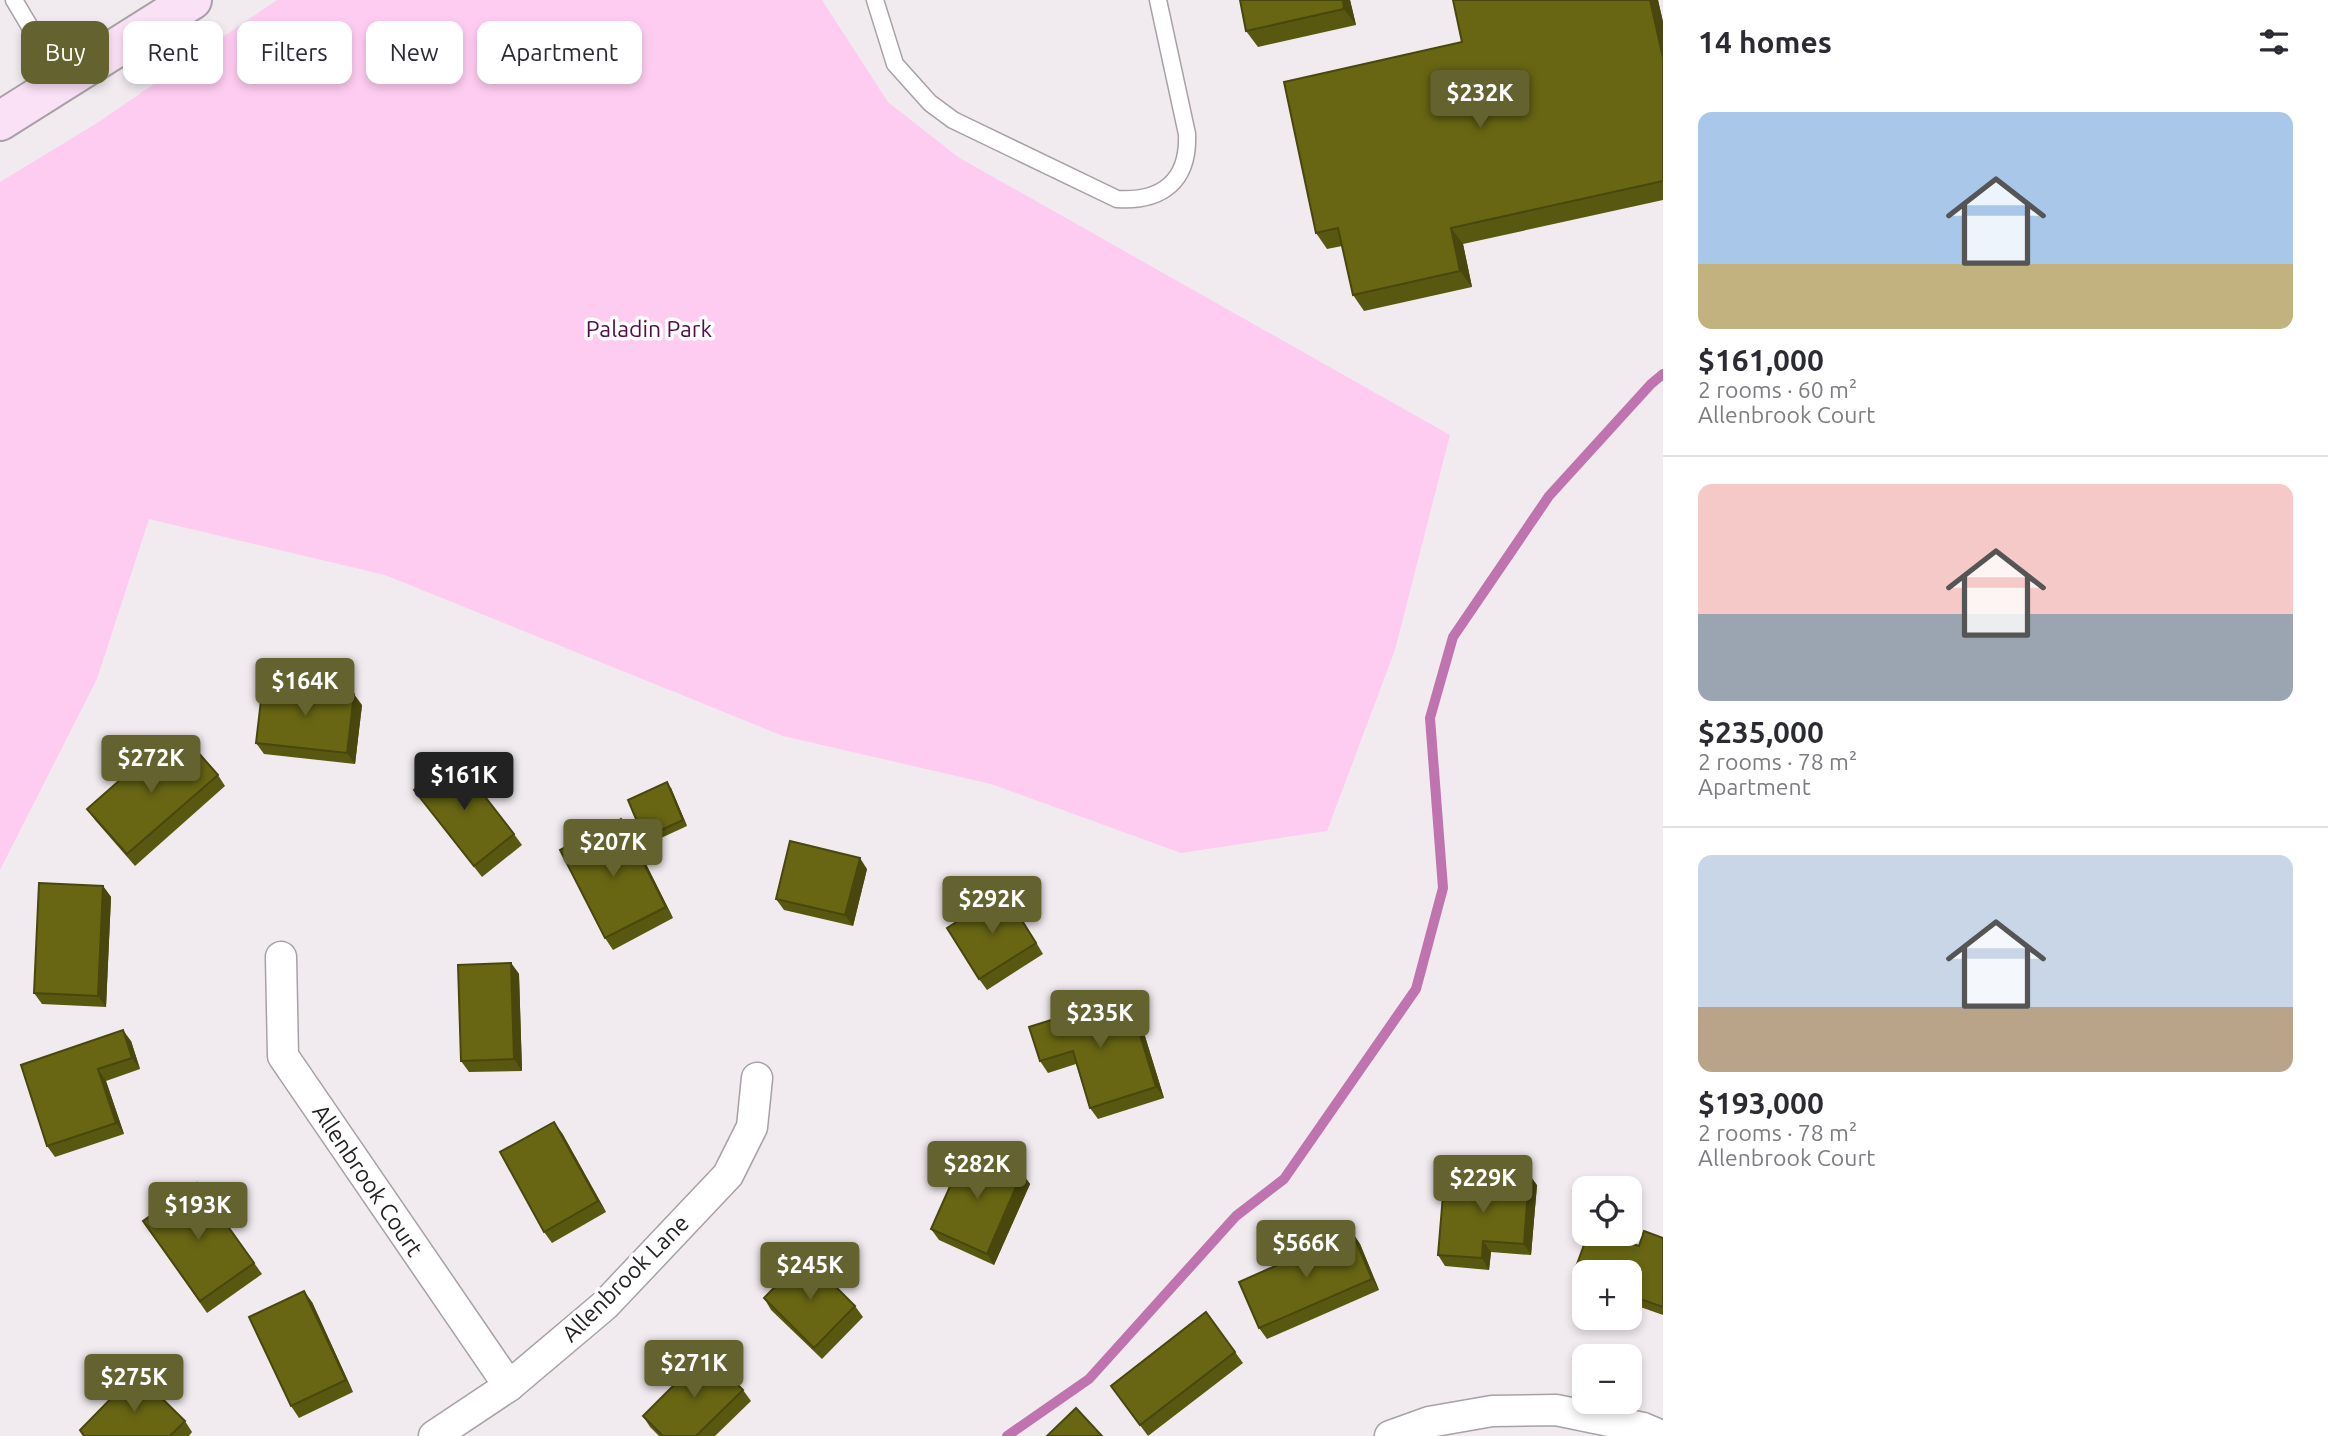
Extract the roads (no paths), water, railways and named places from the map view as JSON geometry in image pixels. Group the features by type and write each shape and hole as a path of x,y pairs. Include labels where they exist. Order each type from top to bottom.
{"street":[{"path":"109,52 192,0"},
{"path":"0,121 57,84"},
{"name":"Allenbrook Court","path":"281,957 283,1056 509,1387"},
{"name":"Allenbrook Lane","path":"434,1436 509,1387 605,1305 728,1175 752,1127 757,1077"},
{"path":"1390,1436 1429,1422 1479,1413 1543,1410 1556,1410 1643,1429 1662,1436"}],"lane":[{"path":"14,0 26,21"},
{"path":"875,0 895,64 930,103 953,120 1121,200 1140,200 1169,187 1182,172 1188,154 1187,134 1158,0"}],"waterway":[{"path":"1007,1436 1089,1379 1236,1216 1284,1179 1416,989 1443,888 1430,718 1453,637 1549,496 1663,374"}],"park label":[{"name":"Paladin Park","path":"649,328"}]}
